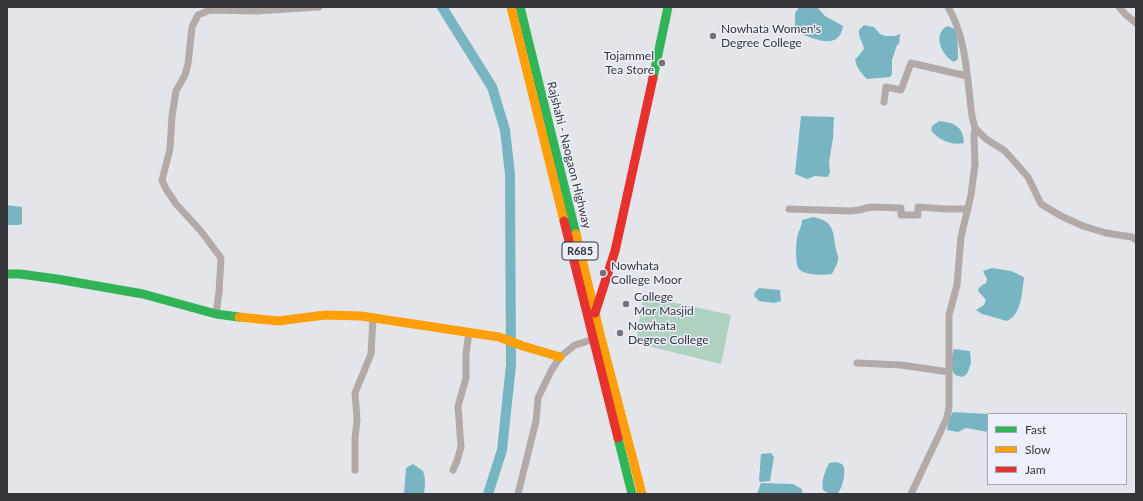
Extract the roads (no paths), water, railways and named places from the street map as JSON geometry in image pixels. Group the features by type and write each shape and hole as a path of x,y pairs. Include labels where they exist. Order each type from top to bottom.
{"main road":[{"name":"Rajshahi - Naogaon Highway","path":"511,7 577,256 595,313 629,460 632,494"},
{"name":"Rajshahi - Naogaon Highway","path":"520,7 556,148 594,339 629,460 642,494"},
{"path":"595,313 615,251 668,7"},
{"path":"7,274 39,276 135,293 216,314 278,321 325,315 361,316 469,332 499,337 560,357"}],"street":[{"path":"216,314 221,258 200,230 176,204 162,180 170,149 172,116 176,91 185,75 188,64 192,27 198,14 210,10 256,11 319,7"},
{"path":"910,494 947,418 949,408 950,315 957,285 961,237 971,195 975,164 975,128 972,116 962,38 948,7"},
{"path":"1119,7 1136,23"},
{"path":"884,102 886,87 901,90 911,63 967,76"},
{"path":"975,128 986,139 1005,151 1028,176 1041,204 1061,216 1083,226 1106,233 1132,237 1136,240"},
{"path":"789,209 854,211 871,207 901,208 901,215 918,215 918,207 954,210 968,209"},
{"path":"355,470 355,439 357,419 355,393 371,354 373,318"},
{"path":"453,470 461,447 458,406 466,378 466,354 469,332"},
{"path":"518,494 536,421 538,398 560,357 575,345 594,339"},
{"path":"857,363 901,365 949,372"}],"water":[{"path":"799,7 817,7 825,16 843,26 840,34 836,39 823,41 795,31 795,13"},
{"path":"864,25 874,27 880,34 885,36 895,36 900,34 899,44 897,45 892,60 892,74 890,77 867,79 858,68 855,60 864,49 859,35 859,30"},
{"path":"947,26 955,29 957,36 958,59 954,62 946,55 940,45 939,40 940,35"},
{"path":"801,116 834,117 833,138 829,162 830,172 828,177 815,176 807,179 795,174"},
{"path":"939,121 957,126 962,133 964,143 950,143 937,137 931,130 932,126"},
{"path":"7,205 22,207 22,224 7,225"},
{"path":"813,217 824,221 832,229 838,258 832,274 820,275 806,273 799,269 797,263 797,241 802,220"},
{"path":"992,268 1011,271 1024,277 1022,296 1018,308 1012,318 1007,321 982,314 976,310 984,305 986,300 978,289 986,283 987,279 983,271"},
{"path":"759,288 780,290 781,301 774,303 759,301 754,296 755,292"},
{"path":"954,349 970,351 971,363 967,374 962,377 955,375 951,366 951,359"},
{"path":"953,412 987,414 987,432 966,428 958,432 947,430 949,420"},
{"path":"771,453 774,457 770,481 760,482 761,454"},
{"path":"836,462 842,464 844,467 843,481 838,493 828,493 823,490 824,476 829,463"},
{"path":"413,464 423,471 425,480 424,494 404,494 406,468"},
{"path":"761,483 793,484 802,489 802,494 757,494"}],"waterway":[{"path":"442,7 492,87 505,130 510,174 511,365 502,450 488,494"}],"place":[{"name":"Nowhata Women's Degree College","path":"713,36"},
{"name":"Tojammel Tea Store","path":"662,63"},
{"name":"Nowhata College Moor","path":"603,273"},
{"name":"College Mor Masjid","path":"626,304"},
{"name":"Nowhata Degree College","path":"620,333"}]}
